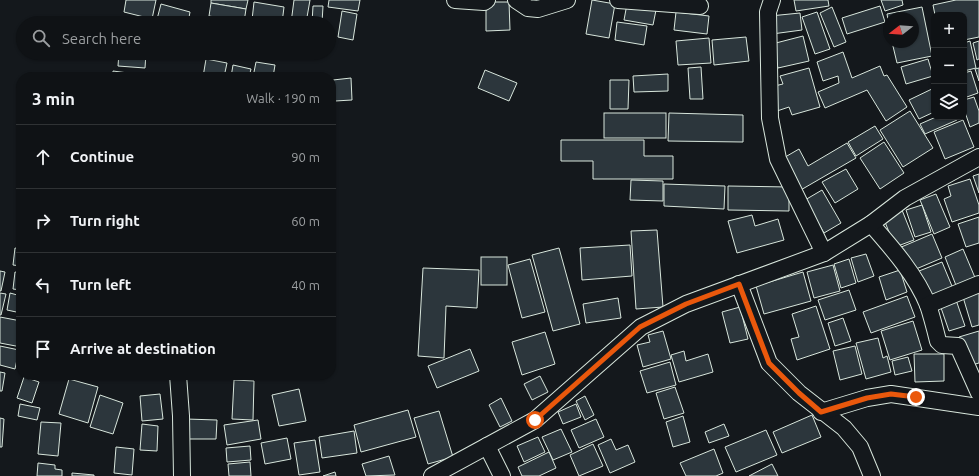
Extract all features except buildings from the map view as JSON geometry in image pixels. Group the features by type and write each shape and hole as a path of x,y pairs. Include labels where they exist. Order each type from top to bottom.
{"street":[{"path":"455,0 484,2 487,0"},
{"path":"516,0 528,8 538,9 567,0"},
{"path":"618,0 670,2 700,6"},
{"path":"772,0 768,12 770,118 778,159 824,253"},
{"path":"432,476 535,420 640,327 686,304 824,253 871,224 905,198 979,157"},
{"path":"871,224 895,251 918,286 928,305 938,341 942,345 958,346 976,387"},
{"path":"742,283 769,363 821,412 844,428 860,447 872,476"},
{"path":"928,305 979,284"},
{"path":"178,380 181,416 182,476"},
{"path":"821,412 867,398 891,394 979,407"},
{"path":"487,446 502,476"}],"route":[{"path":"535,420 640,327 686,304 739,284 769,363 778,374 821,412 867,398 891,394 916,397"}]}
